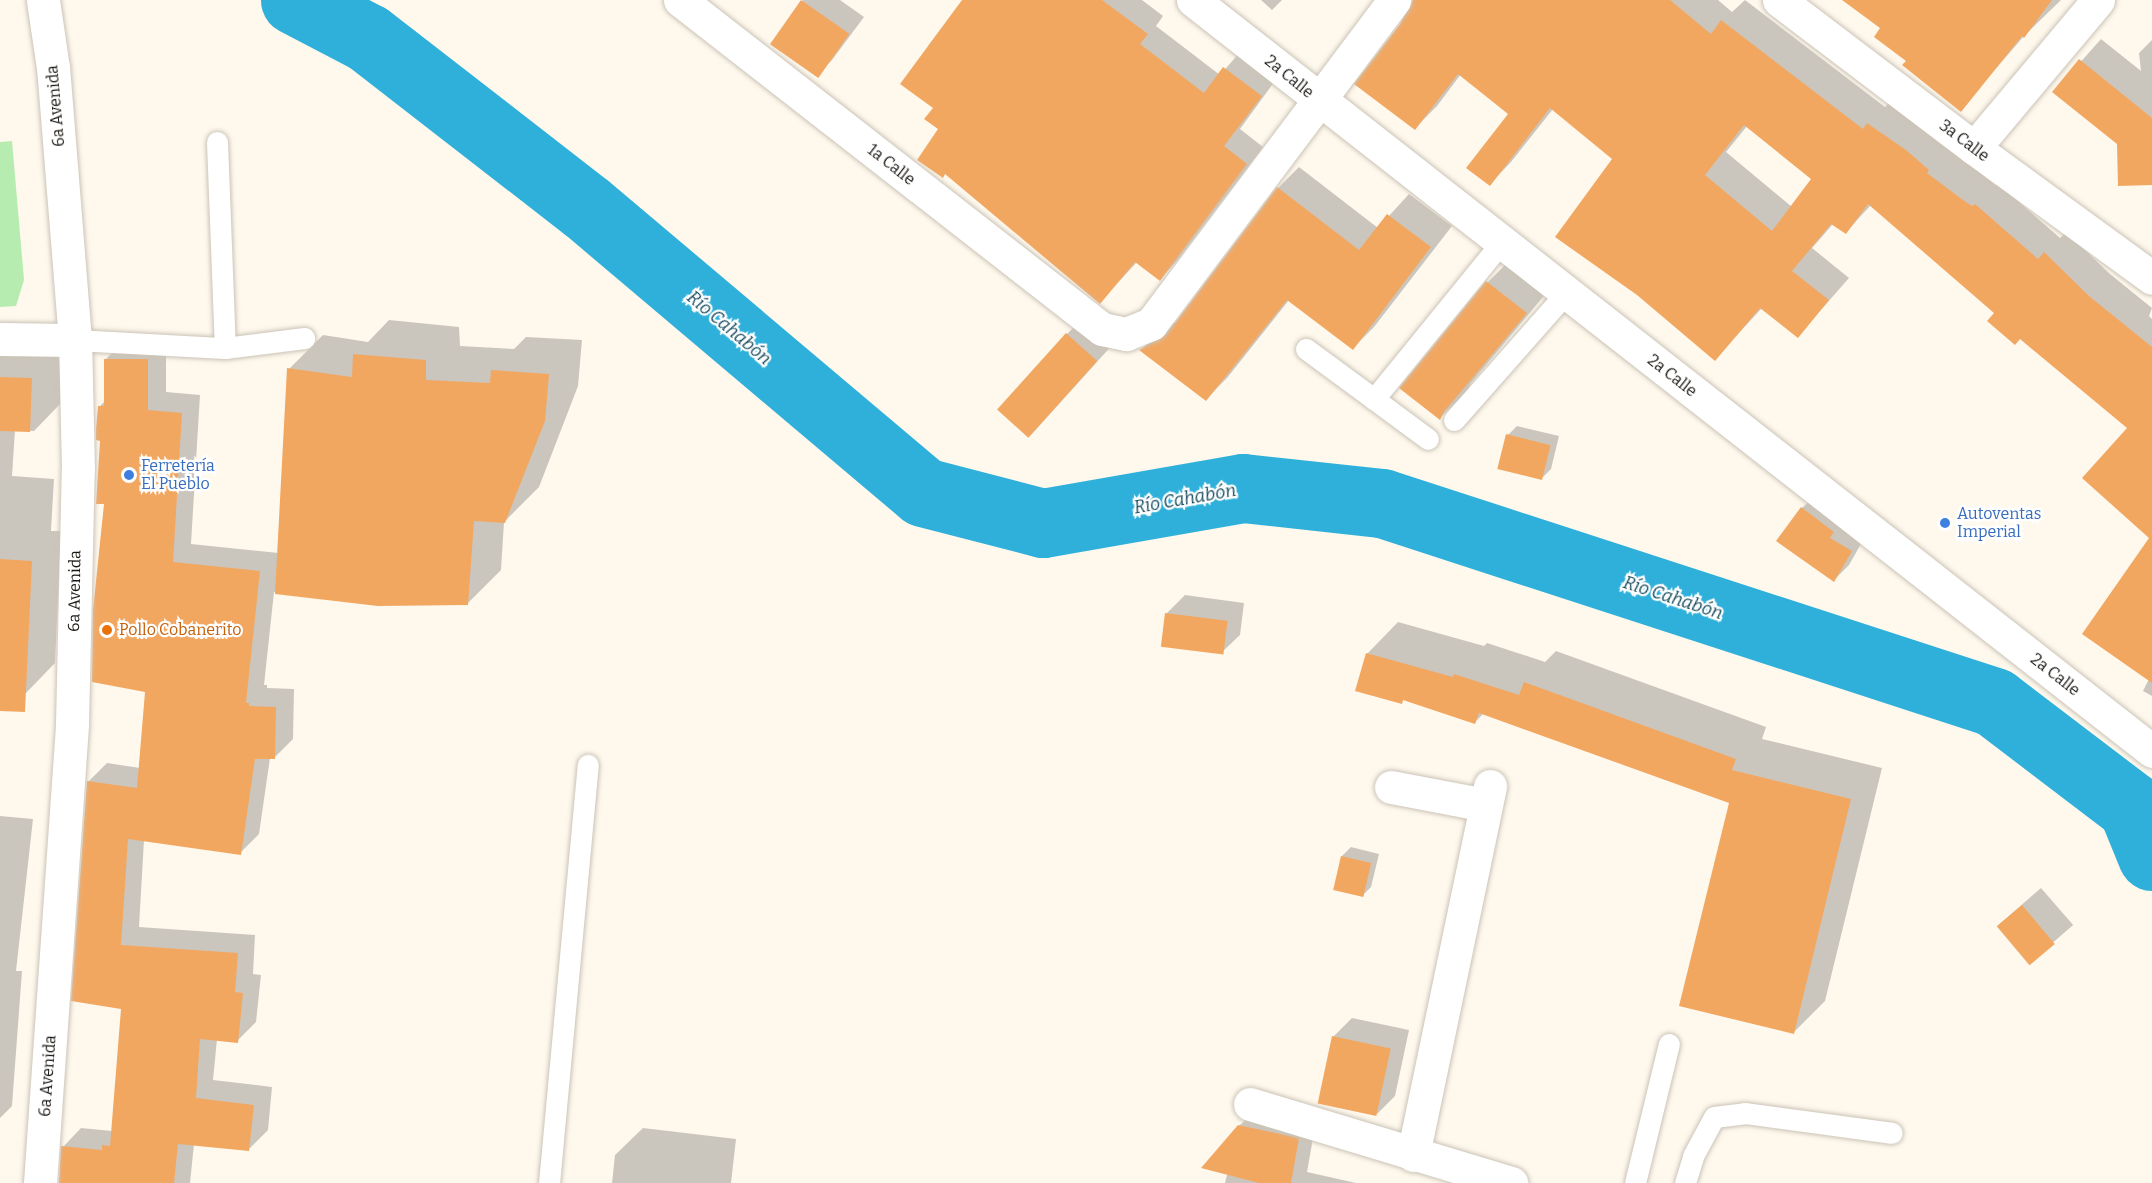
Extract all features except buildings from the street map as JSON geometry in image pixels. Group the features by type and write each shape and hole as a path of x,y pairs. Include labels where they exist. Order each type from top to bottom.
{"street":[{"name":"6a Avenida","path":"40,1183 72,724 78,469 75,340 53,68 43,0"},
{"name":"1a Calle","path":"680,0 1102,329 1126,334 1151,324 1317,99"},
{"name":"2a Calle","path":"1193,0 2152,751"},
{"path":"1317,99 1394,0"},
{"name":"3a Calle","path":"1779,0 1974,148 2152,278"},
{"path":"1974,148 2098,0"},
{"path":"0,339 75,340"},
{"path":"1391,787 1487,795 1413,1155"},
{"path":"1250,1104 1511,1183"}],"lane":[{"path":"217,142 225,348"},
{"path":"1374,399 1501,243"},
{"path":"1454,420 1566,293"},
{"path":"75,340 225,348 304,338"},
{"path":"1306,349 1428,439"},
{"path":"549,1183 588,765"},
{"path":"1635,1183 1669,1044"},
{"path":"1685,1183 1693,1156 1714,1117 1745,1113 1892,1133"}],"green space":[{"path":"12,141 24,280 16,306 0,307 0,142"}],"waterway":[{"name":"Río Cahabón","path":"295,0 368,38 586,207 923,492 1043,523 1243,488 1382,503 1994,702 2132,807 2152,856"}],"place":[{"name":"Ferretería El Pueblo","path":"129,475"},
{"name":"Autoventas Imperial","path":"1945,523"},
{"name":"Pollo Cobanerito","path":"107,630"}]}
